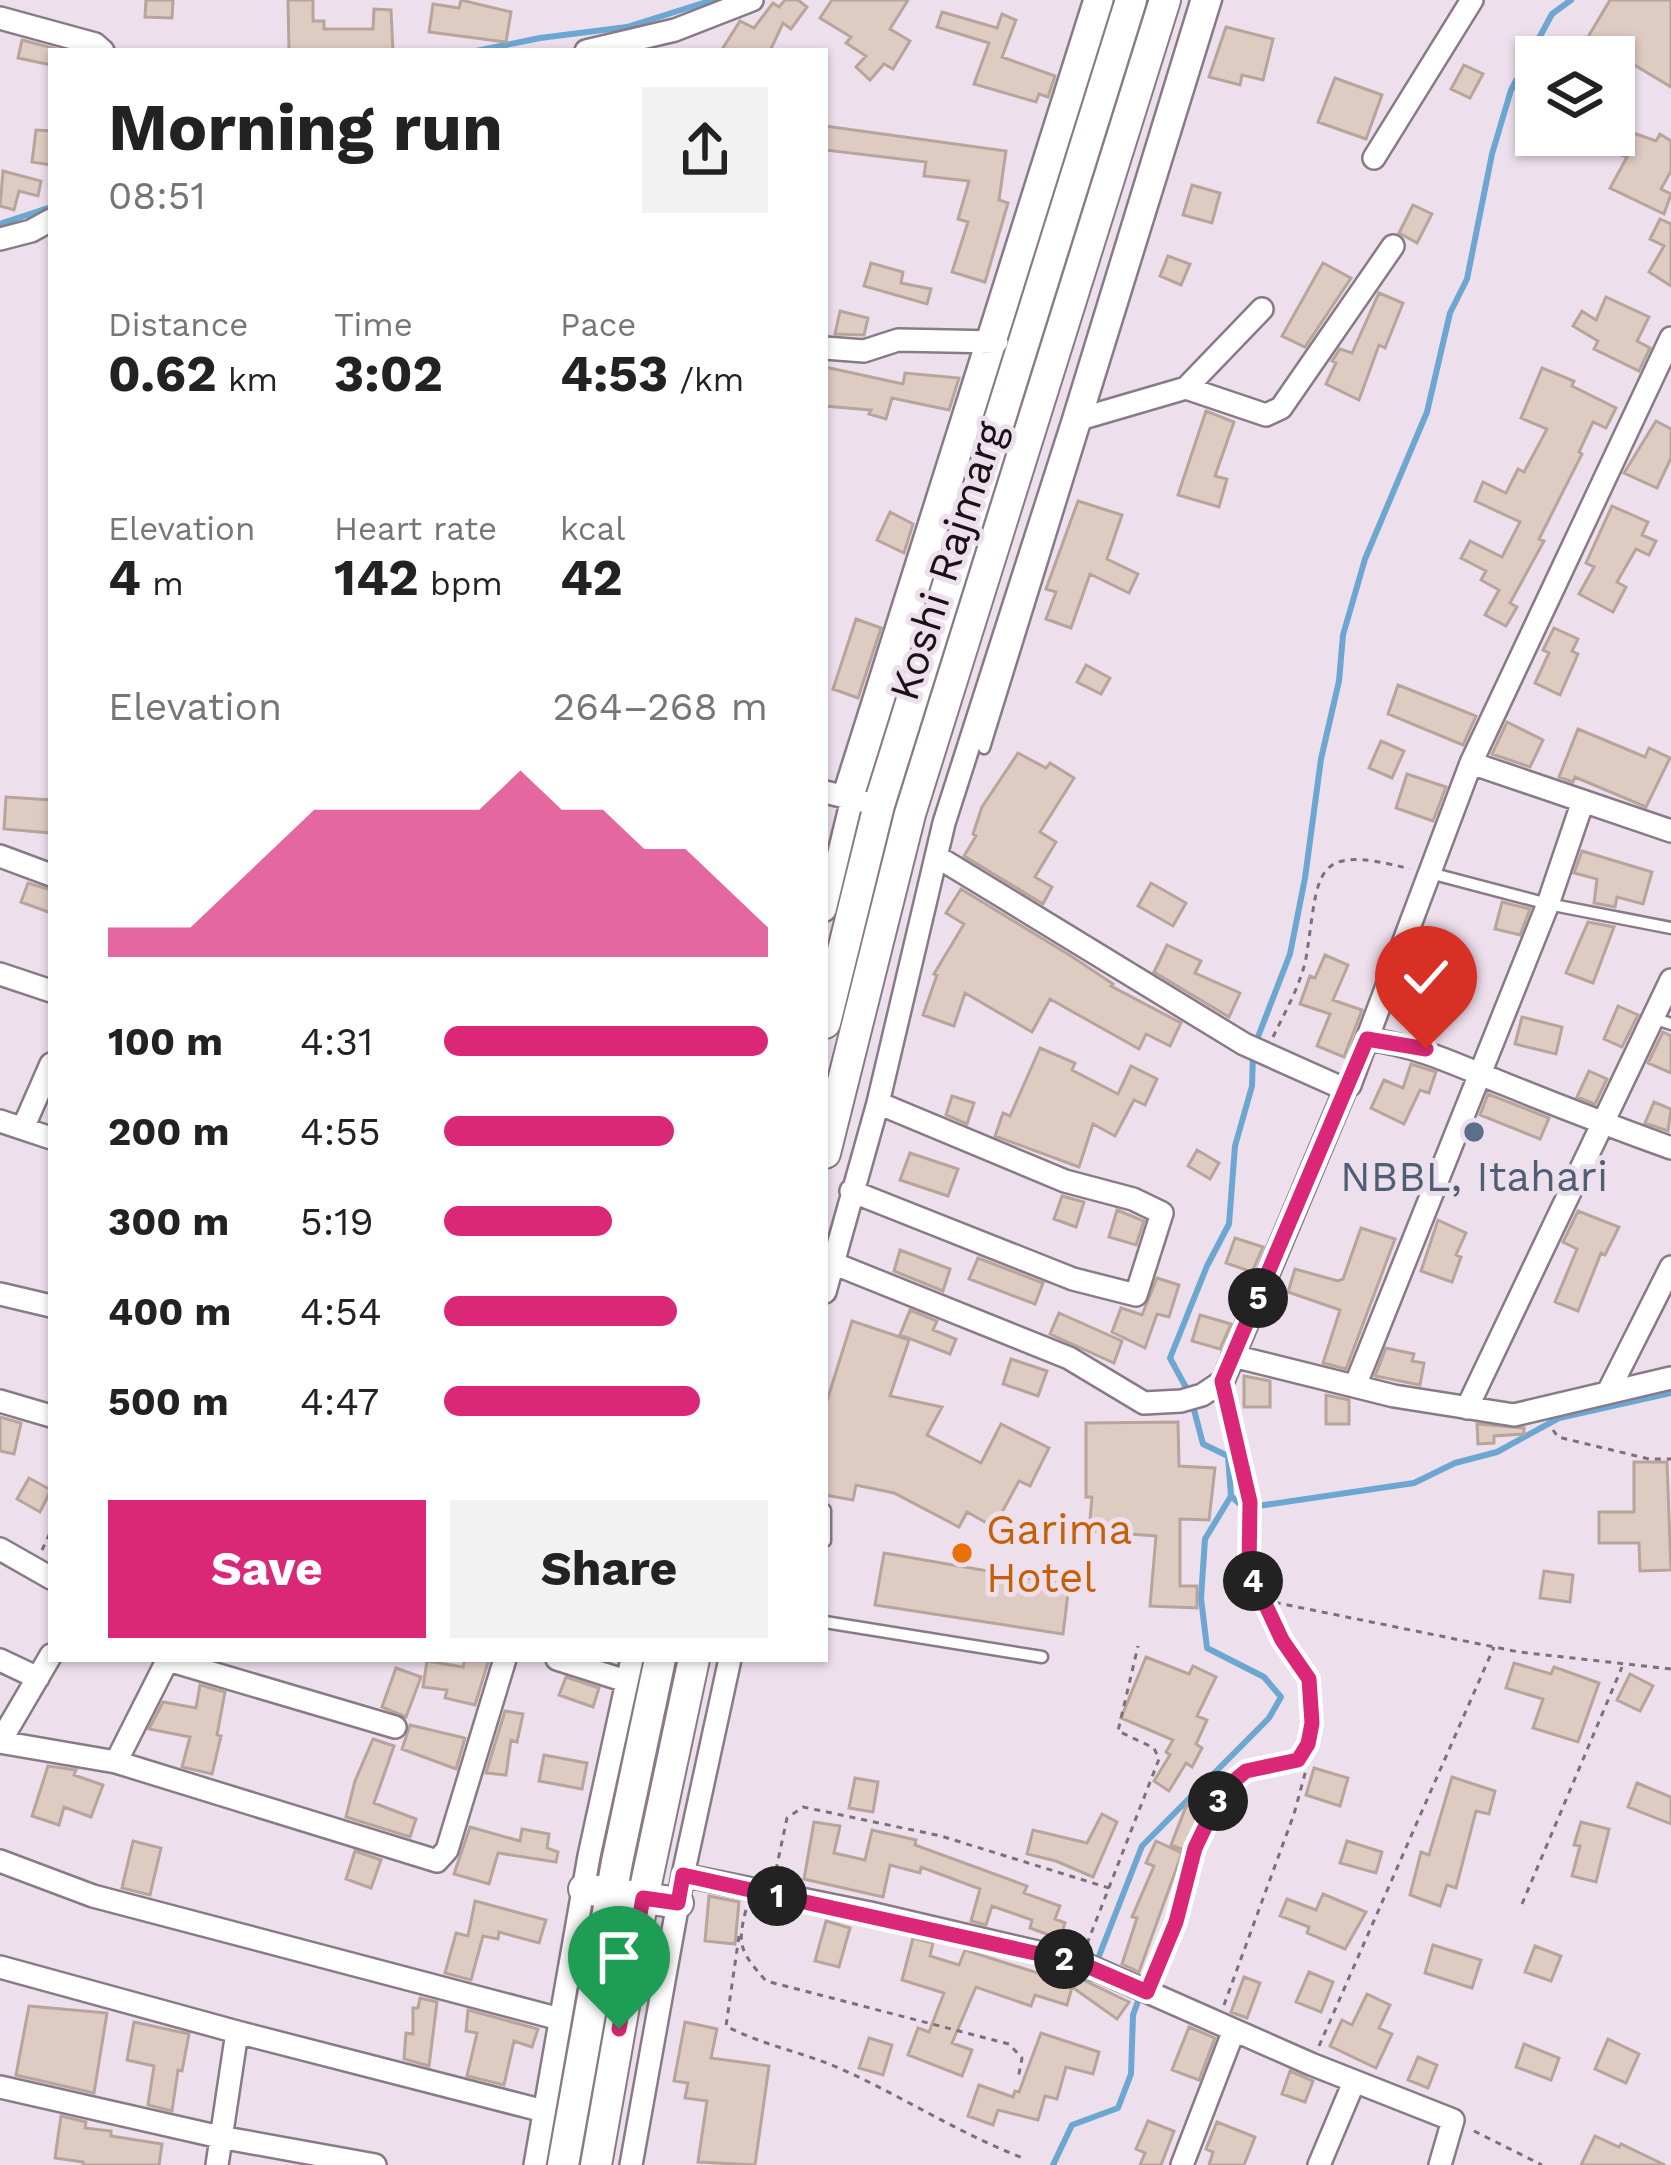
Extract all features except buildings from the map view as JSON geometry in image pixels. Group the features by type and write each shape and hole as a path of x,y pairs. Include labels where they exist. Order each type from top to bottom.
{"main road":[{"name":"Koshi Rajmarg","path":"828,995 848,798 1131,0"},
{"name":"Koshi Rajmarg","path":"828,1141 910,814 1165,0"},
{"path":"563,2165 597,1891 659,1662"},
{"path":"613,2164 643,1898 693,1662"},
{"path":"597,1891 643,1898 681,1889"}],"street":[{"path":"606,48 675,30 752,0"},
{"path":"828,895 848,798 1102,0"},
{"path":"1202,0 1080,418 944,824 878,1103 829,1262 1069,1358 1144,1403 1191,1398 1222,1381 1367,1039 1471,763 1671,338"},
{"path":"1374,158 1472,0"},
{"path":"0,18 100,48"},
{"path":"0,238 48,222"},
{"path":"1186,388 1266,416 1280,408 1393,246"},
{"path":"1080,418 1186,388 1262,309"},
{"path":"828,348 864,351 898,340 990,342"},
{"path":"1471,763 1671,831"},
{"path":"848,798 944,824"},
{"path":"1355,1387 1548,904 1583,801"},
{"path":"0,856 48,874"},
{"path":"936,856 1244,1044 1346,1088"},
{"path":"0,974 48,990"},
{"path":"1467,1408 1604,1124 1662,1021 1671,980"},
{"path":"1367,1039 1426,1049 1671,1148"},
{"path":"23,1128 48,1071"},
{"path":"851,1191 1073,1279 1136,1295 1162,1213 1118,1194 1065,1181 878,1103"},
{"path":"0,1121 48,1137"},
{"path":"1608,1392 1671,1267"},
{"path":"0,1294 48,1305"},
{"path":"1233,1356 1355,1387 1514,1415 1671,1378"},
{"path":"0,1402 48,1415"},
{"path":"0,1549 48,1576"},
{"path":"0,1660 38,1678"},
{"path":"48,1660 0,1742 116,1762 436,1861 447,1850 504,1662"},
{"path":"116,1762 166,1662"},
{"path":"178,1662 395,1727"},
{"path":"535,2165 560,2019 597,1891 629,1670 577,1662"},
{"path":"613,2164 681,1889 729,1662"},
{"path":"0,1861 93,1896 560,2019"},
{"path":"681,1889 759,1892 870,1913 1090,1967 1453,2120 1440,2165"},
{"path":"0,1967 544,2111"},
{"path":"1182,2165 1225,2026"},
{"path":"217,2165 237,2032"},
{"path":"1319,2165 1354,2082"},
{"path":"0,2087 220,2137 375,2165"}],"lane":[{"path":"990,342 1089,0"},
{"path":"984,748 1080,418 1216,0"},
{"path":"1430,873 1548,904 1671,928"},
{"path":"828,1622 1042,1657"}],"path":[{"path":"1265,1054 1305,962 1320,876 1346,857 1430,873"},
{"path":"1222,1381 1250,1502 1249,1569 1282,1640 1309,1679 1313,1700 1306,1771 1225,2026"},
{"path":"1555,1433 1649,1460 1671,1460"},
{"path":"1261,1599 1494,1647 1671,1670"},
{"path":"1090,1967 1109,1888 1159,1759 1157,1750 1123,1737 1118,1728 1138,1646"},
{"path":"1311,2064 1494,1647"},
{"path":"1522,1904 1623,1666"},
{"path":"1147,1992 1176,1922 1195,1848 1223,1790 1246,1771 1298,1760 1308,1744"},
{"path":"1023,2158 969,2137 919,2106 842,2069 726,2026 739,1936 780,1860 787,1818 803,1807 941,1836 1109,1888"},
{"path":"739,1936 743,1954 766,1981 1009,2044 1022,2057 1018,2079"},
{"path":"1453,2120 1542,2165"}],"waterway":[{"path":"491,48 627,27 713,0"},
{"path":"1256,1042 1290,954 1343,635 1365,559 1427,412 1450,313 1467,279 1492,154 1511,90 1552,14 1571,0"},
{"path":"0,224 48,208"},
{"path":"1189,1393 1170,1358 1229,1224 1235,1146 1252,1086 1253,1054"},
{"path":"1231,1496 1244,1508 1414,1483 1455,1463 1497,1452 1559,1418 1671,1393"},
{"path":"1098,1979 1090,1979 1142,1846 1269,1718 1281,1697 1264,1677 1207,1648 1201,1598 1205,1539 1231,1496 1228,1456 1203,1444 1193,1406"},
{"path":"1053,2165 1072,2125 1118,2108 1131,2074 1137,1994"}],"place":[{"name":"NBBL, Itahari","path":"1474,1132"},
{"name":"Garima Hotel","path":"962,1553"}],"route":[{"path":"619,2029 643,1898 678,1903 683,1875 1080,1963 1147,1992 1176,1922 1195,1848 1223,1790 1246,1771 1298,1760 1308,1744 1312,1723 1309,1679 1282,1640 1249,1569 1250,1502 1222,1381 1367,1039 1426,1049"}]}
